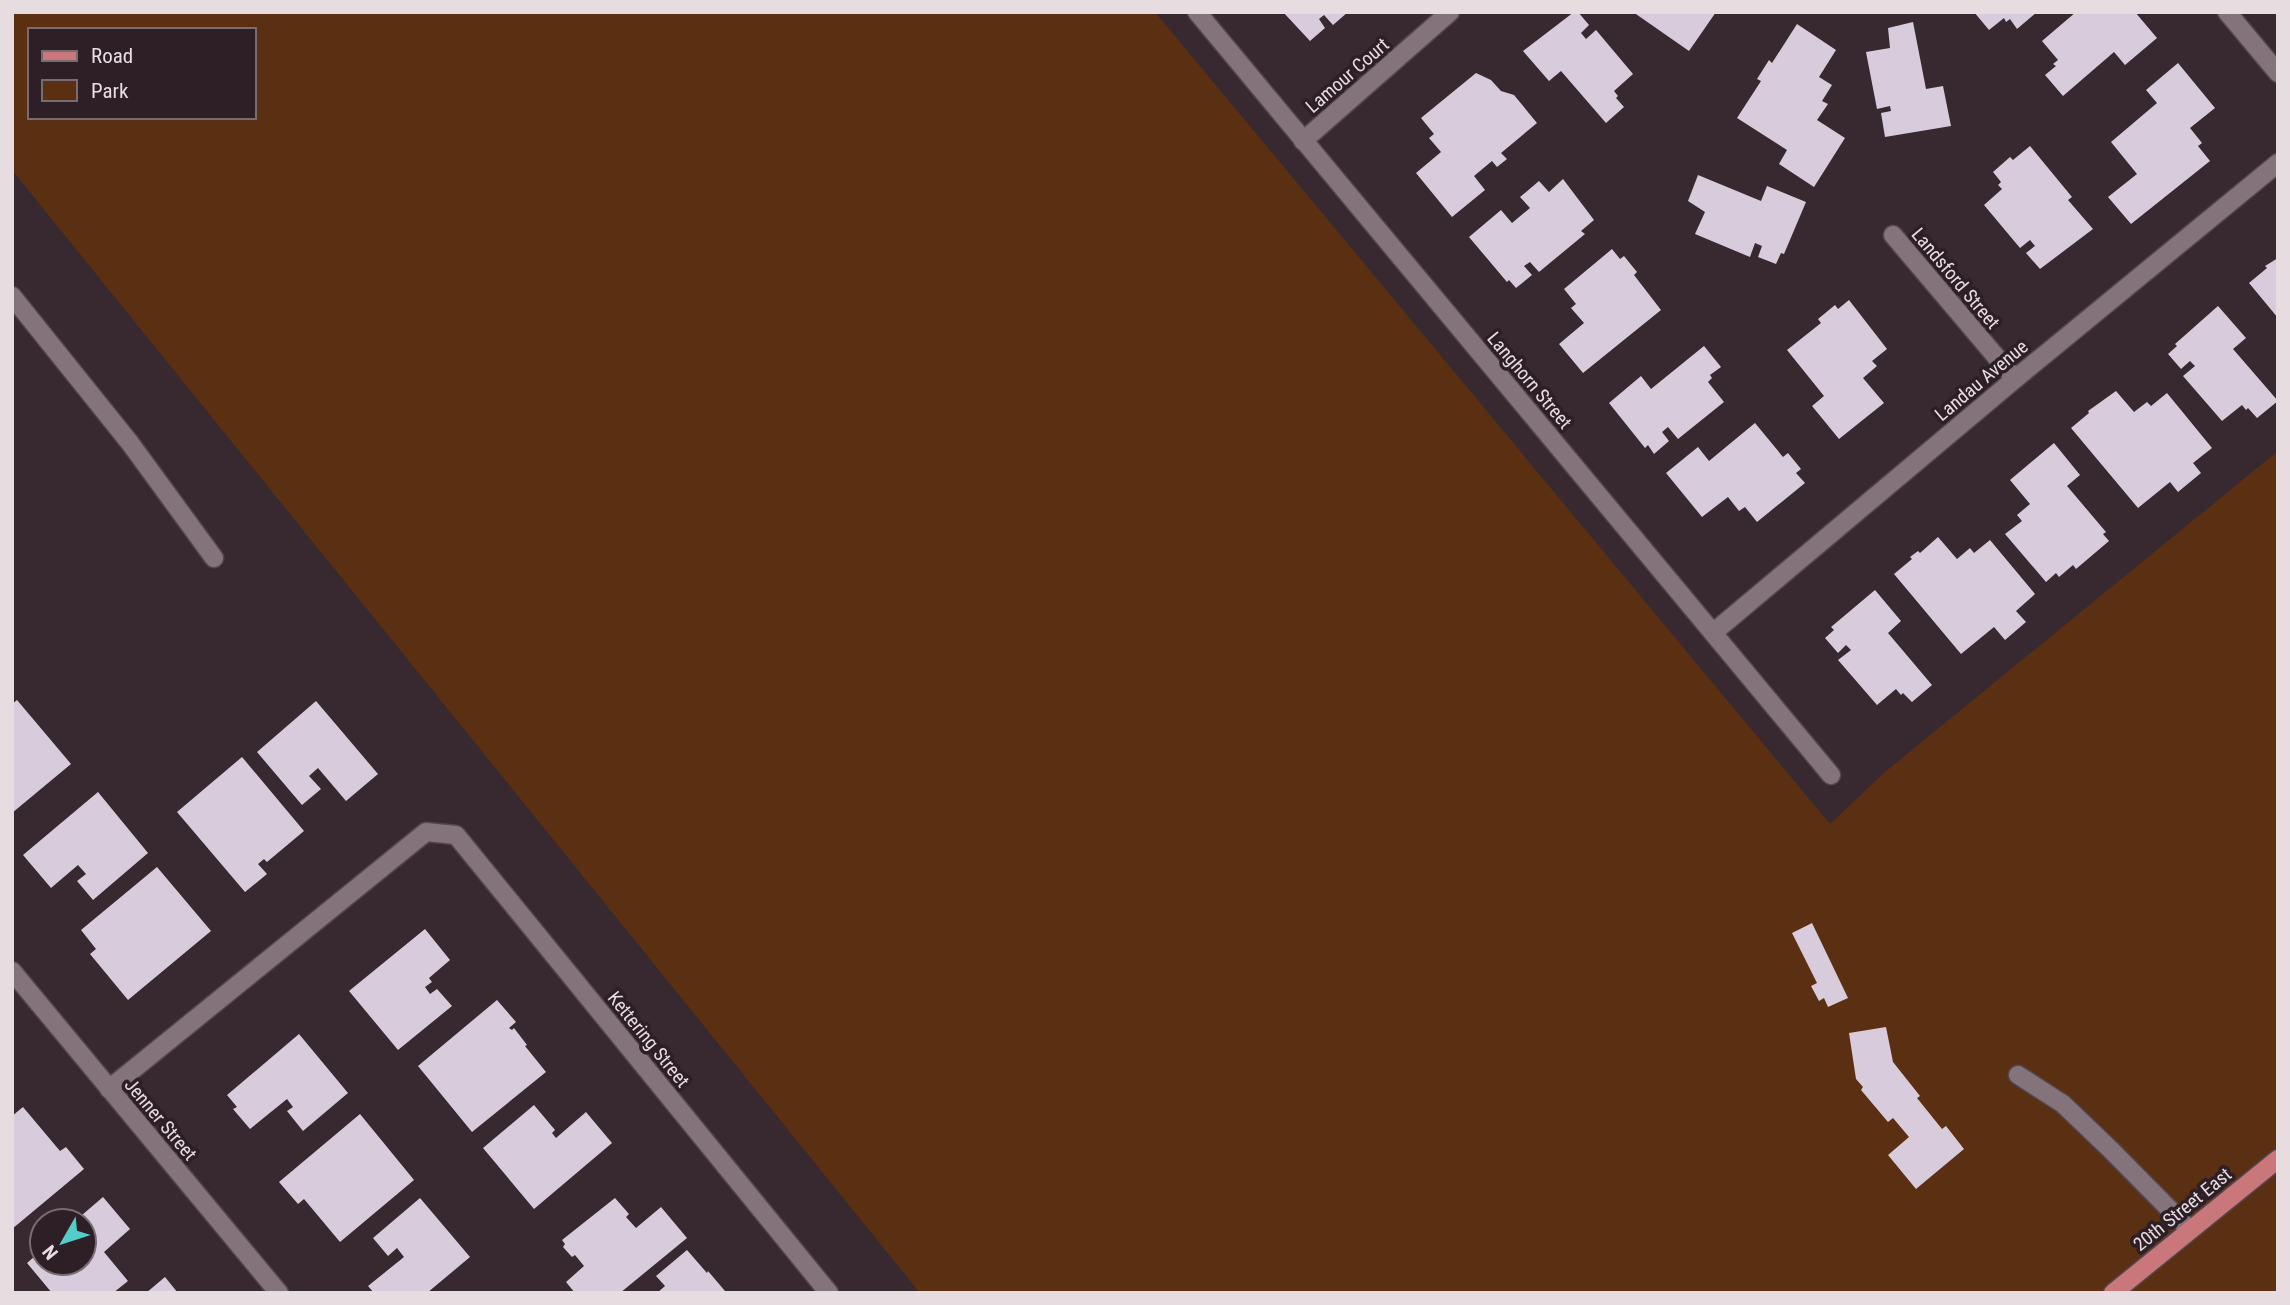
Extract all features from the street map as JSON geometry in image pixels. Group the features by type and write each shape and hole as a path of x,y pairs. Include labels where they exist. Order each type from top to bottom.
{"main road":[{"name":"20th Street East","path":"2113,1293 2278,1159"}],"street":[{"name":"Langhorn Street","path":"1197,12 1831,775"},
{"name":"Lamour Court","path":"1303,141 1450,12"},
{"path":"2227,12 2278,73"},
{"name":"Landau Avenue","path":"1714,632 2278,163"},
{"name":"Landsford Street","path":"1893,235 2015,379"},
{"path":"12,296 115,424 214,558"},
{"name":"Kettering Street","path":"109,1089 426,832 456,835 829,1293"},
{"name":"Jenner Street","path":"12,971 279,1293"},
{"path":"2018,1075 2063,1104 2190,1230"}],"green space":[{"path":"12,12 1155,12 1830,824 1885,772 2278,451 2278,1293 920,1293 12,170"}],"building":[{"path":"1283,12 1348,12 1333,25 1324,15 1319,19 1325,28 1310,41"},
{"path":"1574,12 1578,12 1589,25 1581,33 1586,39 1596,30 1633,74 1614,91 1624,107 1606,123 1561,71 1549,81 1523,51"},
{"path":"1633,12 1716,12 1689,51"},
{"path":"1974,12 2037,12 2017,29 2010,19 2006,22 2004,18 1989,30"},
{"path":"2076,12 2135,12 2157,38 2125,65 2114,52 2063,96 2045,75 2056,66 2053,64 2058,60 2042,41"},
{"path":"1913,22 1926,89 1943,86 1951,126 1885,137 1881,113 1891,111 1890,106 1877,109 1866,52 1890,48 1888,28"},
{"path":"1797,24 1836,50 1819,77 1832,85 1822,101 1828,104 1817,120 1845,138 1814,187 1779,164 1787,150 1737,118 1761,81 1757,79 1769,60 1772,63"},
{"path":"2178,63 2215,108 2190,128 2202,143 2198,146 2210,161 2131,224 2108,197 2137,174 2111,142 2157,103 2146,90"},
{"path":"1476,73 1491,80 1501,91 1514,95 1537,123 1501,153 1507,159 1497,167 1492,161 1474,176 1485,190 1452,217 1416,173 1441,152 1429,138 1434,134 1421,118"},
{"path":"2030,146 2072,197 2068,200 2093,229 2040,269 2026,253 2035,246 2030,240 2020,248 1984,205 2002,189 1998,185 2001,182 1993,172 2010,157 2013,160"},
{"path":"1698,175 1761,201 1767,186 1806,202 1784,254 1781,253 1776,264 1758,257 1762,246 1755,243 1750,257 1695,234 1705,212 1688,201"},
{"path":"1563,179 1594,220 1581,231 1585,234 1539,272 1530,262 1524,266 1532,275 1516,288 1509,280 1507,282 1469,237 1501,210 1512,223 1530,208 1520,197 1539,181 1549,192"},
{"path":"1612,249 1620,259 1624,256 1637,272 1634,275 1661,310 1583,373 1559,344 1584,323 1571,308 1576,304 1564,289"},
{"path":"2278,258 2278,318 2249,283 2267,268 2265,266"},
{"path":"1849,300 1887,349 1872,361 1877,366 1863,378 1884,403 1839,439 1812,406 1824,396 1787,350 1821,323 1818,319 1835,305 1838,309"},
{"path":"2218,306 2246,338 2233,349 2278,401 2257,418 2242,405 2222,421 2183,376 2195,366 2190,361 2181,369 2168,354 2177,346 2175,344"},
{"path":"1704,346 1721,367 1710,375 1712,378 1708,382 1724,402 1678,439 1668,427 1662,432 1669,441 1654,454 1648,445 1645,448 1609,403 1641,376 1651,389"},
{"path":"2116,391 2134,412 2147,402 2151,406 2167,393 2212,448 2193,463 2201,473 2178,492 2170,482 2138,508 2071,428 2089,413 2088,411"},
{"path":"1755,423 1783,457 1788,453 1801,469 1796,473 1805,483 1757,522 1745,507 1739,511 1728,497 1702,517 1666,473 1698,447 1709,461"},
{"path":"2054,443 2080,475 2067,486 2106,532 2103,534 2109,541 2076,569 2073,565 2059,577 2056,573 2046,582 2005,534 2022,521 2017,515 2030,504 2010,480"},
{"path":"1938,537 1957,559 1970,548 1974,553 1990,540 2035,594 2016,611 2026,622 2005,640 1994,627 1961,654 1894,574 1912,559 1910,557 1918,551 1920,553"},
{"path":"1875,590 1901,621 1888,633 1932,685 1912,702 1896,689 1877,705 1838,660 1851,650 1846,645 1838,653 1825,638 1834,630 1831,627"},
{"path":"17,700 71,764 12,813 12,704"},
{"path":"316,701 378,774 346,801 318,768 309,776 321,789 302,805 257,752"},
{"path":"242,757 304,831 267,862 264,859 258,864 267,874 245,892 177,812"},
{"path":"98,792 148,853 93,900 77,881 86,874 78,865 51,888 23,855"},
{"path":"157,867 211,931 128,1000 90,954 96,949 81,930"},
{"path":"1812,923 1848,998 1828,1007 1824,998 1819,1001 1811,986 1817,983 1792,933"},
{"path":"425,929 450,960 429,978 432,982 425,987 430,994 437,989 452,1006 398,1050 349,991"},
{"path":"497,1000 516,1022 509,1028 514,1028 546,1072 472,1132 418,1066"},
{"path":"1886,1027 1893,1062 1942,1129 1946,1126 1964,1149 1916,1189 1888,1155 1909,1137 1893,1118 1888,1122 1861,1090 1863,1087 1856,1079 1849,1033"},
{"path":"299,1034 348,1093 303,1131 287,1111 293,1107 287,1099 250,1129 233,1109 237,1107 227,1095"},
{"path":"534,1105 555,1130 552,1133 556,1138 586,1112 612,1143 534,1209 483,1148"},
{"path":"23,1107 60,1151 66,1147 84,1169 38,1207 28,1207 28,1216 12,1229 12,1116"},
{"path":"360,1114 414,1180 340,1242 304,1199 298,1204 279,1182"},
{"path":"103,1197 130,1229 104,1252 128,1281 113,1293 52,1293 39,1277 98,1277 98,1207 91,1207"},
{"path":"420,1198 470,1257 427,1293 374,1293 368,1286 404,1257 397,1248 388,1256 373,1238"},
{"path":"615,1198 629,1214 626,1217 636,1228 661,1207 687,1238 620,1293 575,1293 566,1282 584,1266 575,1255 572,1257 563,1247 565,1244 562,1240"},
{"path":"687,1250 725,1291 657,1293 665,1286 656,1276"},
{"path":"165,1277 178,1293 146,1293"}]}
